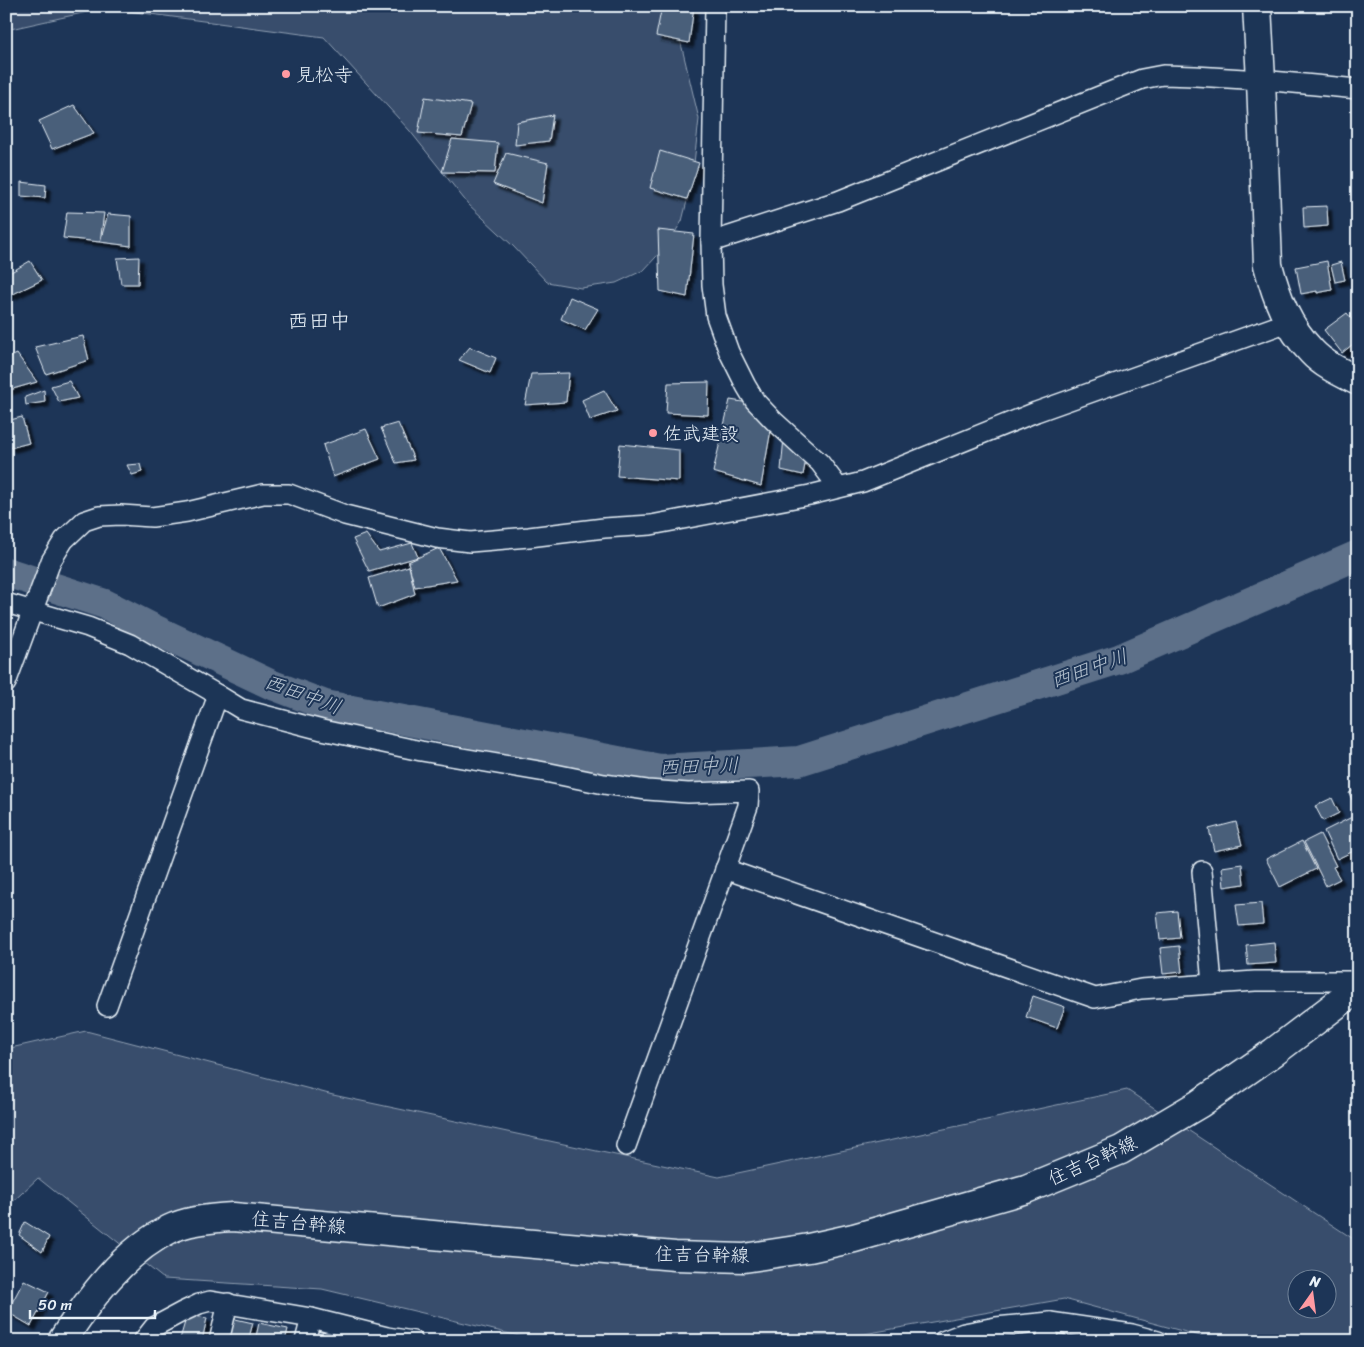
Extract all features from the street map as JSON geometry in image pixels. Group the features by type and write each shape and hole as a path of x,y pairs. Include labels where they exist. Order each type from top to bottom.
{"street":[{"path":"715,6 711,242 712,285 716,316 729,352 755,401 820,463 838,487"},
{"path":"1257,6 1268,265 1274,290 1288,322 1312,353 1336,370 1358,382"},
{"path":"711,242 838,201 1142,80 1163,75 1261,80 1358,89"},
{"path":"6,682 51,561 64,540 84,521 100,516 152,517 187,512 263,494 289,494 345,515 437,538 470,542 651,525 863,482 1036,412 1288,322"},
{"path":"6,603 35,606 130,644 218,694 241,710 331,732 466,760 545,772 604,784 688,793 749,791 748,806 626,1146"},
{"path":"107,1006 218,694"},
{"path":"725,869 1095,998 1141,990 1255,981 1358,981"},
{"path":"1202,871 1212,984"},
{"name":"住吉台幹線","path":"62,1341 96,1293 118,1267 142,1246 170,1228 202,1220 233,1216 674,1256 744,1258 809,1248 854,1238 1026,1189 1121,1150 1199,1104 1274,1052 1358,988"},
{"path":"142,1341 154,1327 199,1304 210,1301 311,1318 386,1339 413,1341"},
{"path":"219,1341 228,1303"},
{"path":"305,1341 311,1318"},
{"path":"1046,1341 1050,1322"},
{"path":"943,1341 996,1327 1050,1322 1158,1341"}],"shaded area":[{"path":"6,6 672,6 699,119 692,181 682,221 667,245 644,270 616,283 581,288 547,282 513,246 468,204 410,131 324,37 105,8 6,30"},
{"path":"86,1031 333,1095 719,1177 1127,1090 1358,1242 1358,1341 1219,1341 1064,1299 864,1334 719,1341 540,1341 322,1289 164,1279 38,1178 6,1208 6,1049"}],"building":[{"path":"662,6 694,6 689,43 656,36"},
{"path":"425,97 471,104 462,137 418,133"},
{"path":"74,105 94,133 52,149 39,121"},
{"path":"553,115 549,141 515,145 517,122"},
{"path":"452,139 498,143 495,173 442,172"},
{"path":"660,151 699,163 687,199 650,188"},
{"path":"506,153 548,163 542,203 493,184"},
{"path":"21,182 46,185 45,198 21,196"},
{"path":"1358,194 1358,205 1353,197"},
{"path":"1327,206 1328,226 1304,228 1303,207"},
{"path":"67,212 104,213 100,242 63,238"},
{"path":"108,214 131,216 131,246 100,242"},
{"path":"658,230 694,234 687,297 660,291"},
{"path":"139,257 138,284 121,284 117,258"},
{"path":"30,261 42,280 9,296 6,291 6,275"},
{"path":"1327,261 1332,290 1301,294 1296,267"},
{"path":"1341,262 1345,280 1335,282 1331,265"},
{"path":"570,297 598,309 585,330 561,319"},
{"path":"1347,313 1358,327 1358,340 1342,353 1324,330"},
{"path":"83,336 89,360 46,374 35,347"},
{"path":"470,347 496,358 490,373 459,360"},
{"path":"17,354 37,382 6,391 6,359"},
{"path":"569,373 566,402 525,405 531,374"},
{"path":"69,381 78,398 59,402 51,386"},
{"path":"709,382 708,415 666,413 668,383"},
{"path":"44,390 45,402 26,405 25,397"},
{"path":"604,390 617,411 590,420 582,400"},
{"path":"730,400 775,407 761,486 713,472"},
{"path":"22,417 29,443 10,448 6,440 6,421"},
{"path":"398,423 414,460 396,463 381,428"},
{"path":"366,429 380,459 333,477 323,445"},
{"path":"784,437 809,444 803,475 781,470"},
{"path":"620,444 679,450 679,481 617,476"},
{"path":"140,464 142,472 132,475 127,465"},
{"path":"366,534 379,552 412,543 418,557 369,571 353,539"},
{"path":"439,548 457,580 415,587 408,562"},
{"path":"409,566 415,594 378,608 369,578"},
{"path":"1358,788 1358,804 1355,806 1349,793"},
{"path":"1332,798 1339,813 1323,821 1315,806"},
{"path":"1358,814 1358,849 1337,859 1324,831"},
{"path":"1236,822 1242,845 1214,851 1209,829"},
{"path":"1320,834 1336,866 1333,867 1340,879 1326,886 1304,842"},
{"path":"1302,841 1316,869 1280,887 1266,859"},
{"path":"1242,864 1244,884 1224,887 1222,867"},
{"path":"1261,903 1263,924 1239,926 1236,905"},
{"path":"1177,911 1180,938 1160,940 1157,913"},
{"path":"1274,942 1276,963 1248,965 1246,945"},
{"path":"1179,946 1182,972 1163,974 1160,948"},
{"path":"1033,996 1065,1007 1057,1028 1026,1017"},
{"path":"25,1222 49,1237 42,1252 19,1235"},
{"path":"24,1280 49,1292 31,1326 7,1312"},
{"path":"187,1315 207,1318 202,1341 180,1339"},
{"path":"231,1318 253,1323 248,1341 226,1338"},
{"path":"259,1323 288,1329 285,1341 255,1341"},
{"path":"312,1329 333,1336 332,1341 309,1341"},
{"path":"1056,1329 1081,1335 1080,1341 1053,1341"},
{"path":"339,1335 361,1341 337,1341"}],"waterway":[{"name":"西田中川","path":"6,572 105,604 270,684 325,705 660,769 799,761 1119,659 1358,555"}],"place":[{"name":"見松寺","path":"286,74"},
{"name":"佐武建設","path":"653,433"}],"district":[{"name":"西田中","path":"319,321"}]}
